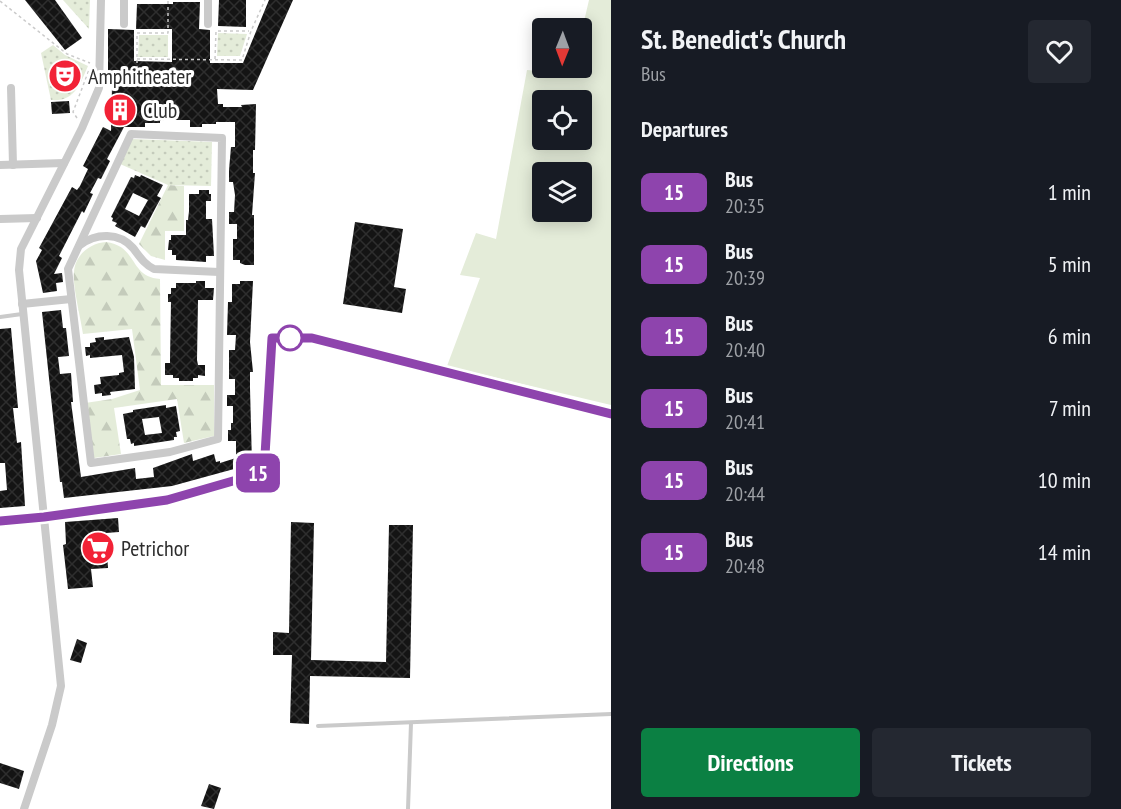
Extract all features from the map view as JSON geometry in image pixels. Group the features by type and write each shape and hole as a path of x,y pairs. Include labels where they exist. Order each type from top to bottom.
{"street":[{"path":"24,809 52,724 61,686 19,270 21,249 82,128 99,87 101,0"},
{"path":"124,0 124,24"},
{"path":"208,0 208,24"},
{"path":"11,87 13,165"},
{"path":"131,134 222,138 218,439 170,452 91,462 68,269 77,248 131,134"},
{"path":"0,165 64,163"},
{"path":"0,219 37,218"},
{"path":"77,248 94,237 108,236 129,244 145,264 154,269 219,272"},
{"path":"22,304 71,299"},
{"path":"0,521 167,500 264,472 272,338 312,338 611,414"}],"lane":[{"path":"0,318 23,314"},
{"path":"318,726 611,714"},
{"path":"408,809 411,723"}],"path":[{"path":"137,69 137,33 168,33 168,0"},
{"path":"137,59 242,60 251,31 265,0"},
{"path":"0,1 67,54 91,64 74,112 82,128"},
{"path":"215,60 216,31 251,31"}],"green space":[{"path":"63,0 90,0 89,29"},
{"path":"589,0 611,0 611,405 447,366 480,278 460,275 476,233 496,239 527,70 532,70 532,78 592,78 592,18 585,18"},
{"path":"218,33 247,34 240,56 217,56"},
{"path":"139,35 168,35 168,57 138,57"},
{"name":"Amphitheater","path":"53,45 65,55 88,66 76,90 66,98 59,100 51,100 41,53"},
{"path":"132,139 212,142 211,186 168,185 120,164"},
{"path":"168,185 184,186 184,231 165,231 165,260 151,256 139,244"},
{"path":"106,242 124,249 143,273 160,279 161,385 214,385 214,436 184,443 177,399 114,408 121,454 94,458 85,403 112,399 140,390 132,329 83,334 74,285 75,266 80,255 89,247"}],"building":[{"path":"25,0 55,0 82,38 65,50"},
{"path":"219,0 246,0 246,27 218,26"},
{"path":"269,0 293,0 253,90 217,89 218,104 223,104 223,107 256,104 252,215 254,215 254,265 245,265 240,263 240,260 233,260 233,239 237,239 237,224 229,224 229,212 234,212 235,195 233,182 229,182 229,170 231,147 235,147 235,122 216,122 216,124 202,124 202,127 190,127 190,120 164,120 160,123 145,123 145,127 124,127 107,159 110,161 101,179 98,178 90,193 93,194 84,213 82,211 59,256 62,258 54,274 62,273 63,282 56,283 57,291 43,293 36,261 42,250 39,248 72,187 77,190 80,186 88,169 83,166 103,127 111,131 112,86 108,86 108,29 134,30 134,61 172,62 172,29 136,29 137,4 200,2 199,29 210,30 210,63 243,63"},
{"path":"69,101 70,113 52,114 51,102"},
{"path":"135,175 140,177 141,175 163,185 157,196 161,198 145,228 141,226 135,237 115,226 117,223 112,221 111,217 131,177 134,178","holes":["133,193 148,200 139,216 125,209"]},
{"path":"199,190 209,190 211,194 211,201 206,201 206,219 212,219 214,256 206,256 206,262 176,260 176,255 172,255 172,250 168,250 169,240 171,240 171,235 186,235 189,194 199,194"},
{"path":"355,222 403,229 394,287 406,289 402,313 343,304"},
{"path":"196,281 205,281 205,288 214,288 213,300 198,300 197,360 198,365 205,365 205,376 198,375 198,378 193,378 193,381 179,381 179,378 173,378 173,375 165,375 165,363 170,363 171,302 168,302 168,294 171,294 171,288 176,288 176,283 196,283"},
{"path":"240,281 253,281 250,342 253,372 250,372 252,464 245,464 245,466 172,486 64,498 62,482 60,482 42,312 61,310 63,328 66,328 69,356 58,357 60,374 71,373 73,402 71,402 81,477 135,468 136,479 154,477 153,468 192,454 193,461 214,454 216,462 220,461 220,463 236,458 236,441 228,441 228,430 231,430 231,423 233,423 233,406 227,406 227,395 235,395 235,379 229,379 229,350 235,350 236,335 227,335 228,302 232,302 232,284 240,284"},
{"path":"11,328 18,408 13,408 17,443 21,442 25,506 0,508 0,491 7,490 5,463 0,463 0,329"},
{"path":"104,337 104,340 129,337 134,357 135,389 110,392 111,395 95,394 94,385 101,384 100,377 119,375 124,372 122,355 90,358 90,355 86,356 85,347 90,347 90,343 96,342 95,338"},
{"path":"166,405 166,408 176,406 180,431 176,432 177,437 174,437 174,440 134,446 130,439 127,439 123,414 133,412 133,410","holes":["159,417 162,433 145,435 142,419"]},
{"path":"118,518 119,532 106,533 108,568 91,569 93,587 68,589 63,545 66,544 65,522"},
{"path":"291,522 314,523 311,660 386,662 389,525 413,525 410,678 310,676 309,724 290,723 292,655 273,655 273,632 289,633"},
{"path":"77,639 87,643 81,663 70,660"},
{"path":"0,763 24,771 19,789 0,783"},
{"path":"209,784 221,788 214,809 201,806"}],"bus line":[{"name":"15","path":"0,521 167,500 264,472 272,338 312,338 611,414"}],"place":[{"name":"Amphitheater","path":"65,76"},
{"name":"Club","path":"120,110"},
{"name":"Petrichor","path":"98,548"}]}
